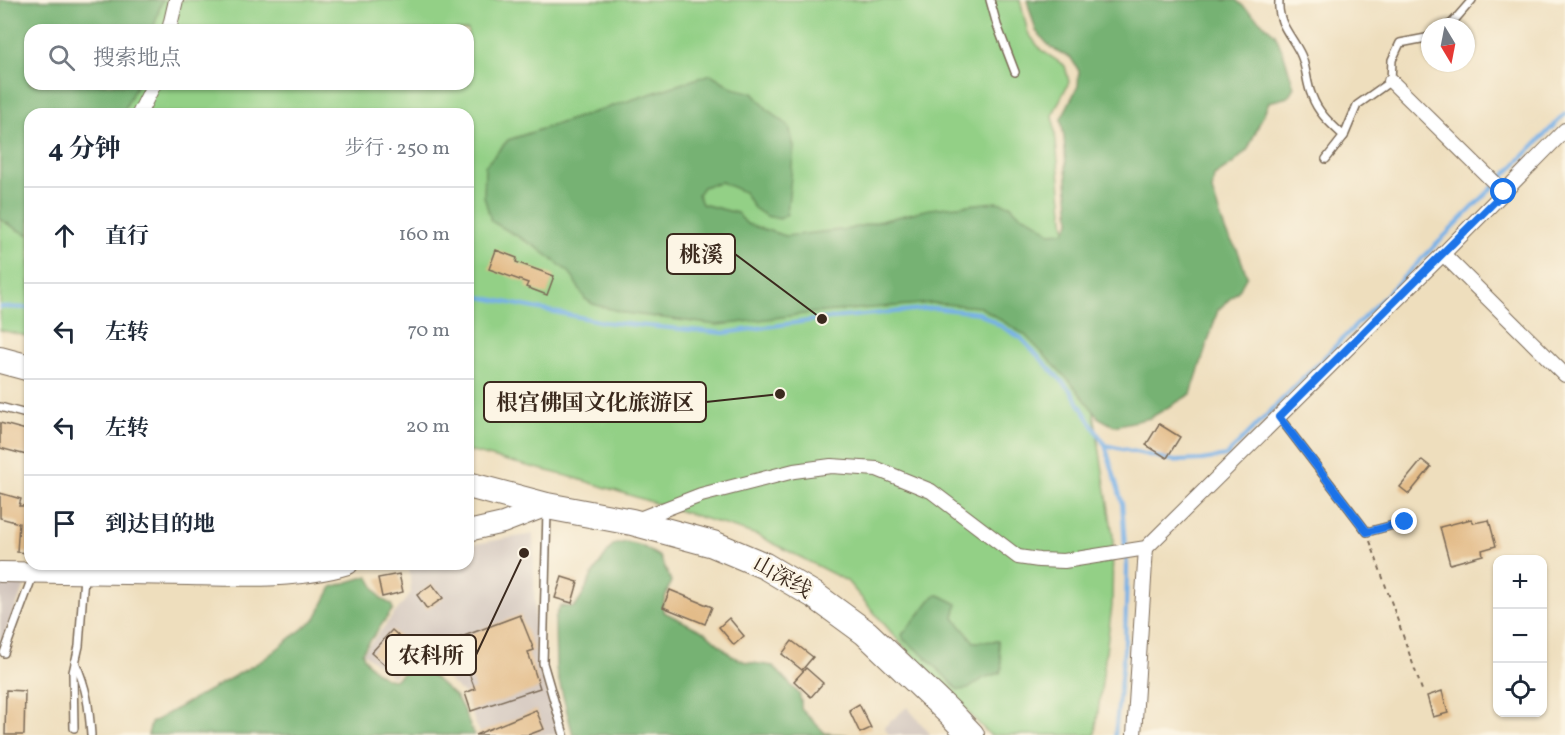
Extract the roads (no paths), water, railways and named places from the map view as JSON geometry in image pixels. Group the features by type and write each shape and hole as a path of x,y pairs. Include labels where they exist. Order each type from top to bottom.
{"highway":[{"path":"0,360 24,366"},
{"name":"山深线","path":"474,487 547,506 632,522 712,544 765,566 814,595 866,633 970,735"}],"street":[{"path":"170,24 176,0"},
{"path":"1391,81 1504,192"},
{"path":"142,108 151,90"},
{"path":"632,522 701,495 794,471 831,466 877,469 931,491 1018,556 1038,560 1064,561 1146,548 1565,130"},
{"path":"1443,254 1565,375"},
{"path":"474,530 503,523 547,506"},
{"path":"1134,735 1146,548"},
{"path":"0,572 237,576 322,570"}],"lane":[{"path":"990,0 1015,72"},
{"path":"1279,0 1278,9 1283,26 1301,55 1311,96 1320,112 1344,136"},
{"path":"1456,18 1472,0"},
{"path":"1326,159 1344,136 1357,105 1391,81 1392,60 1400,43 1421,39"},
{"path":"0,407 24,413"},
{"path":"1279,417 1367,532 1405,522"},
{"path":"547,506 543,663 564,735"},
{"path":"4,653 34,573"},
{"path":"74,728 73,672 79,646 84,574"},
{"path":"75,662 84,684 91,735"}],"waterway":[{"path":"1499,181 1565,114"},
{"path":"1105,445 1175,461 1226,456 1494,186"},
{"path":"474,297 604,322 724,333 822,319 934,308 979,313 1021,338 1071,391 1105,445 1122,502 1125,547"},
{"path":"0,307 24,308"},
{"path":"1115,735 1125,640 1126,555"}],"place":[{"name":"桃溪","path":"822,319"},
{"name":"根宫佛国文化旅游区","path":"780,394"},
{"name":"农科所","path":"524,553"}]}
